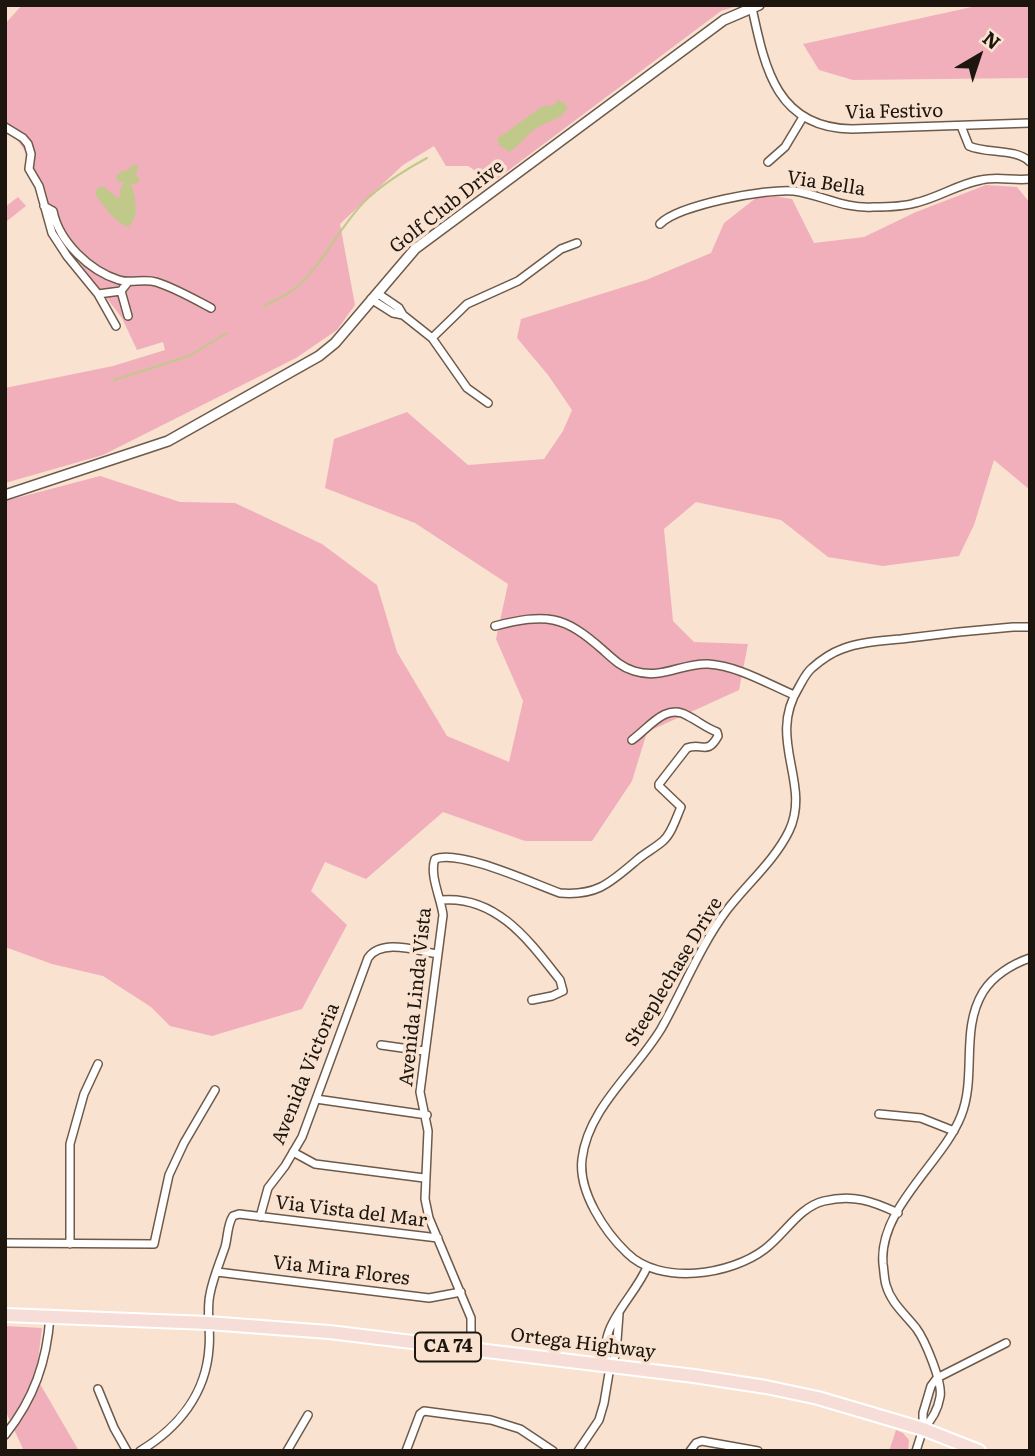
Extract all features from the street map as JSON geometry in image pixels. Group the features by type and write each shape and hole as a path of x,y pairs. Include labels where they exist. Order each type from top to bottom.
{"main road":[{"name":"Ortega Highway","path":"5,1315 208,1323 329,1332 766,1387 818,1398 923,1429 979,1451"}],"street":[{"name":"Via Festivo","path":"755,6 765,61 776,90 783,100 803,117 819,125 835,129 1030,122"},
{"name":"Golf Club Drive","path":"5,495 184,434 319,356 335,343 415,250 724,20 755,6"},
{"path":"768,162 785,148 803,117"},
{"path":"961,126 969,146 978,150 1013,154 1030,162"},
{"path":"7,127 28,144 31,154 29,169 39,186 52,233 98,294 116,326"},
{"name":"Via Bella","path":"660,224 669,217 739,195 790,191 842,206 870,208 915,204 984,179 1030,179"},
{"path":"44,206 53,211 58,227 71,247 97,269 118,280 128,282 144,279 160,283 211,308"},
{"path":"432,338 467,304 518,281 561,249 577,243"},
{"path":"98,294 121,291 128,282"},
{"path":"121,291 128,316"},
{"path":"374,296 399,308 403,315 432,338 467,388 488,403"},
{"path":"495,626 530,618 566,622 615,662 634,671 654,675 706,664 728,668 794,695"},
{"name":"Steeplechase Drive","path":"898,1213 871,1200 854,1198 822,1202 808,1208 771,1245 752,1259 692,1274 671,1273 647,1267 629,1256 612,1237 584,1184 582,1162 588,1133 617,1087 634,1069 659,1031 726,911 789,832 796,814 797,797 785,732 794,695 809,670 829,655 856,645 1013,627 1030,628"},
{"name":"Avenida Linda Vista","path":"471,1350 471,1318 426,1209 424,1178 428,1131 427,1115 420,1091 443,915 432,866 435,859 444,855 461,858 560,893 583,893 616,880 665,839 681,806 659,784 687,748 706,748 719,736 717,732 687,715 673,711 661,716 632,740"},
{"path":"441,900 469,903 511,922 560,980 563,991 532,1000"},
{"name":"Avenida Victoria","path":"260,1217 268,1188 293,1152 317,1099 368,958 373,951 383,947 438,954"},
{"path":"923,1429 932,1420 941,1394 930,1353 917,1329 899,1310 886,1286 882,1253 888,1232 913,1186 954,1131 961,1116 968,1088 972,1018 977,1004 984,991 1001,973 1030,958"},
{"path":"381,1045 424,1051"},
{"path":"70,1244 70,1144 84,1094 98,1064"},
{"path":"5,1243 154,1244 169,1175 215,1090"},
{"path":"317,1099 427,1115"},
{"path":"879,1114 921,1118 954,1131"},
{"path":"293,1152 315,1164 424,1178"},
{"path":"140,1451 168,1432 195,1397 207,1365 209,1294 227,1241 230,1221 233,1216 239,1214 260,1217"},
{"name":"Via Vista del Mar","path":"260,1217 438,1238"},
{"path":"611,1367 604,1354 609,1330 642,1280 647,1267"},
{"name":"Via Mira Flores","path":"217,1272 429,1298 461,1292"},
{"path":"578,1451 599,1420 619,1332 619,1314"},
{"path":"5,1435 40,1376 47,1350 50,1316"},
{"path":"609,1330 619,1332"},
{"path":"916,1451 923,1429 922,1416 931,1386 937,1378 1006,1343"},
{"path":"98,1389 127,1451"},
{"path":"406,1451 420,1414 424,1411 491,1420 520,1429 553,1451"},
{"path":"287,1451 308,1415"},
{"path":"690,1451 696,1443 702,1441 758,1451"}],"shaded area":[{"path":"22,5 740,5 721,11 493,182 468,166 446,166 434,146 403,165 340,224 355,305 337,330 296,358 103,455 5,483 5,388 113,366 165,350 163,342 137,350 122,318 58,235 26,152 5,124 5,24"},
{"path":"981,5 1030,5 1030,78 853,80 819,70 803,44"},
{"path":"558,100 568,108 561,116 535,129 509,152 499,145 497,139 541,107 554,105"},
{"path":"134,164 138,166 136,175 140,179 137,184 131,183 136,212 128,227 114,218 95,194 98,187 104,187 119,199 124,182 119,183 116,176"},
{"path":"986,185 1017,187 1030,203 1030,490 994,460 974,525 959,556 883,566 828,557 781,520 696,502 664,529 673,621 694,642 748,644 739,690 647,732 632,781 592,841 525,841 443,812 366,879 325,862 311,891 347,925 302,1009 212,1036 170,1026 151,1007 103,976 52,964 5,947 5,501 100,476 180,502 235,503 322,544 377,585 397,652 447,736 509,762 523,701 496,639 508,584 415,523 325,488 334,439 407,412 468,465 544,459 563,431 572,410 548,375 517,338 521,319 646,280 711,253 724,223 761,194 792,199 814,243 864,237 916,212"},
{"path":"18,197 26,206 7,221 5,207"},
{"path":"5,1326 42,1328 36,1377 79,1451 24,1451 5,1410"},
{"path":"896,1430 909,1440 908,1451 889,1451"}],"waterway":[{"path":"264,306 290,292 307,277 355,212 371,195 427,158"},
{"path":"114,380 189,356 227,333"}]}
